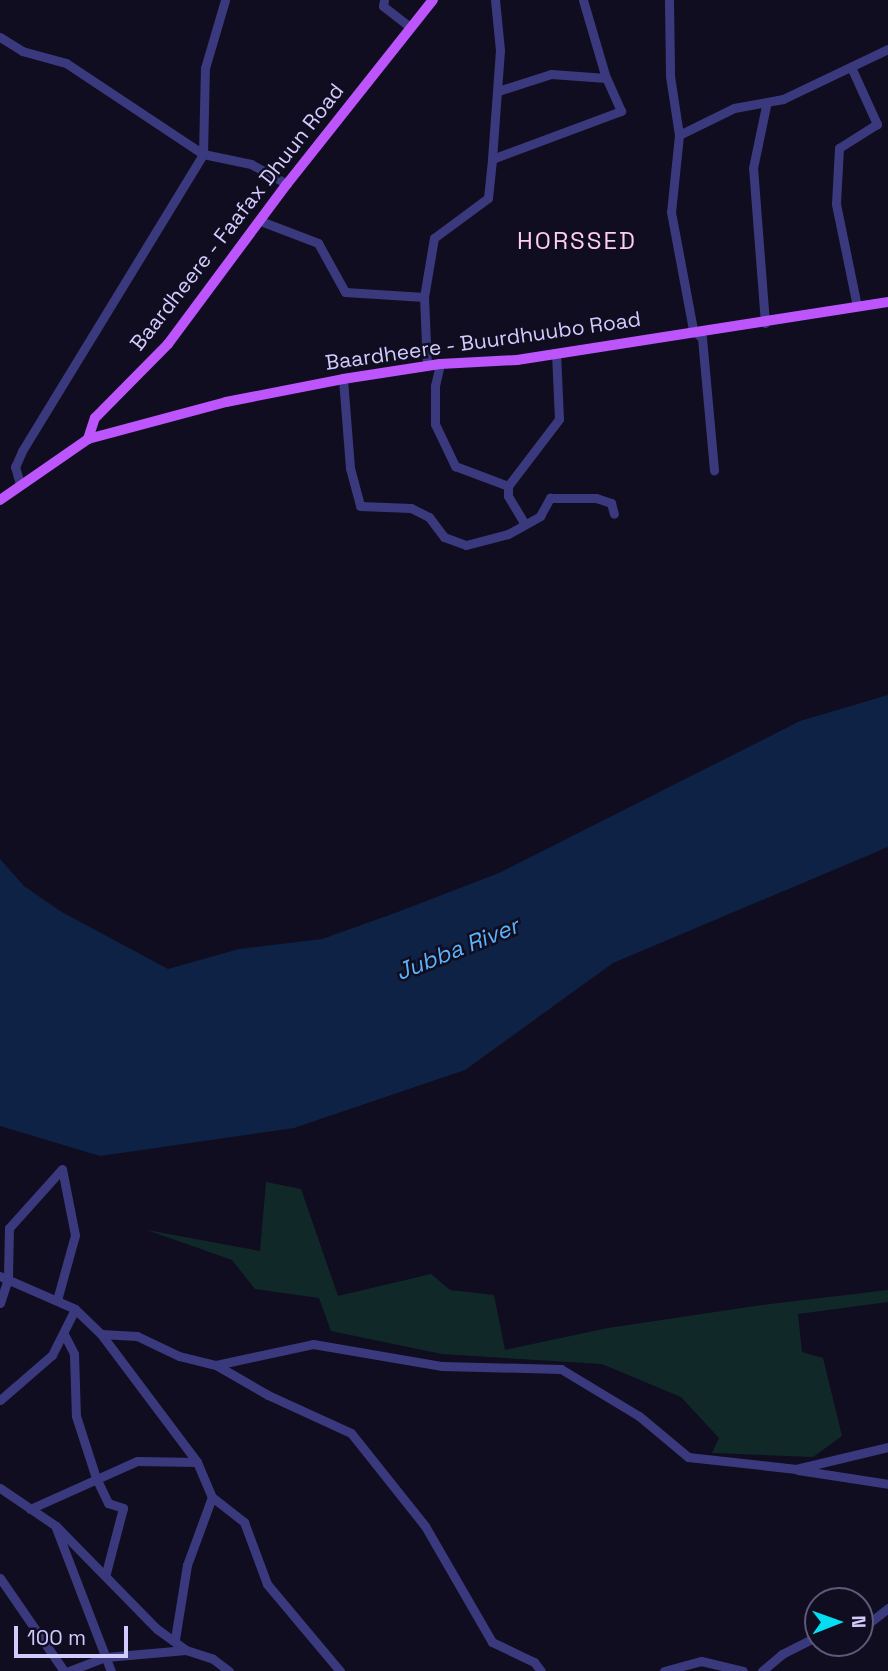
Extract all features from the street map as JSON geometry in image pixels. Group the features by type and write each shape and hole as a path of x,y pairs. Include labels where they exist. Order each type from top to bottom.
{"main road":[{"name":"Baardheere - Faafax Dhuun Road","path":"0,500 88,439 95,418 168,344 263,222 287,184 409,26 433,0"},
{"name":"Baardheere - Buurdhuubo Road","path":"88,439 226,402 343,379 440,364 556,353 888,302"}],"street":[{"path":"20,484 15,467 22,451 203,154 205,68 225,0"},
{"path":"384,0 383,6 409,26"},
{"path":"426,366 424,297 434,238 488,198 498,91 495,0"},
{"path":"492,159 616,116 621,111 606,78 583,0"},
{"path":"669,0 670,76 679,135 671,212 694,330 702,338 715,470"},
{"path":"0,37 22,51 66,63 203,154 251,164 287,184"},
{"path":"679,135 734,108 766,106 888,50"},
{"path":"851,66 877,124 839,148 836,205 857,306"},
{"path":"498,91 551,74 606,78"},
{"path":"765,323 753,168 766,106"},
{"path":"263,222 318,243 345,292 424,297"},
{"path":"524,523 508,496 508,486 559,419 556,353"},
{"path":"440,364 435,386 435,424 455,466 508,486"},
{"path":"343,379 349,468 360,506 411,508 429,517 444,537 466,545 508,534 540,516 550,498 596,498 611,503 614,514"},
{"path":"0,1304 4,1277 4,1228 62,1169 75,1235 57,1300"},
{"path":"4,1277 75,1309 101,1334 197,1462 212,1497 244,1522 267,1584 340,1671"},
{"path":"0,1400 52,1355 65,1336 75,1309"},
{"path":"101,1334 137,1336 179,1356 216,1365 268,1395 351,1433 425,1526 492,1642 534,1662 541,1671"},
{"path":"65,1336 74,1354 76,1416 96,1478 108,1503 124,1508 106,1573"},
{"path":"216,1365 313,1344 442,1366 561,1369 639,1416 688,1457 796,1469 888,1484"},
{"path":"796,1469 888,1447"},
{"path":"30,1509 136,1461 197,1462"},
{"path":"0,1488 56,1526 106,1573 157,1629 175,1639 186,1650"},
{"path":"175,1639 187,1565 212,1497"},
{"path":"56,1526 111,1671"},
{"path":"0,1578 66,1671 106,1657 186,1650 213,1659 229,1671"},
{"path":"874,1619 888,1608"},
{"path":"762,1671 782,1654 804,1643"},
{"path":"664,1671 701,1661 743,1671"}],"green space":[{"path":"266,1182 301,1189 338,1296 431,1274 450,1290 494,1295 505,1350 608,1328 762,1305 888,1290 888,1302 798,1314 802,1352 823,1358 842,1436 813,1457 712,1453 719,1438 681,1397 602,1364 442,1354 331,1331 319,1298 255,1289 232,1260 147,1230 260,1251"}],"water":[{"name":"Jubba River","path":"888,695 888,847 613,963 465,1070 294,1128 100,1156 0,1126 0,859 24,886 60,911 168,969 239,949 322,939 395,913 499,873 800,721"}],"district":[{"name":"HORSSED","path":"577,241"}]}
